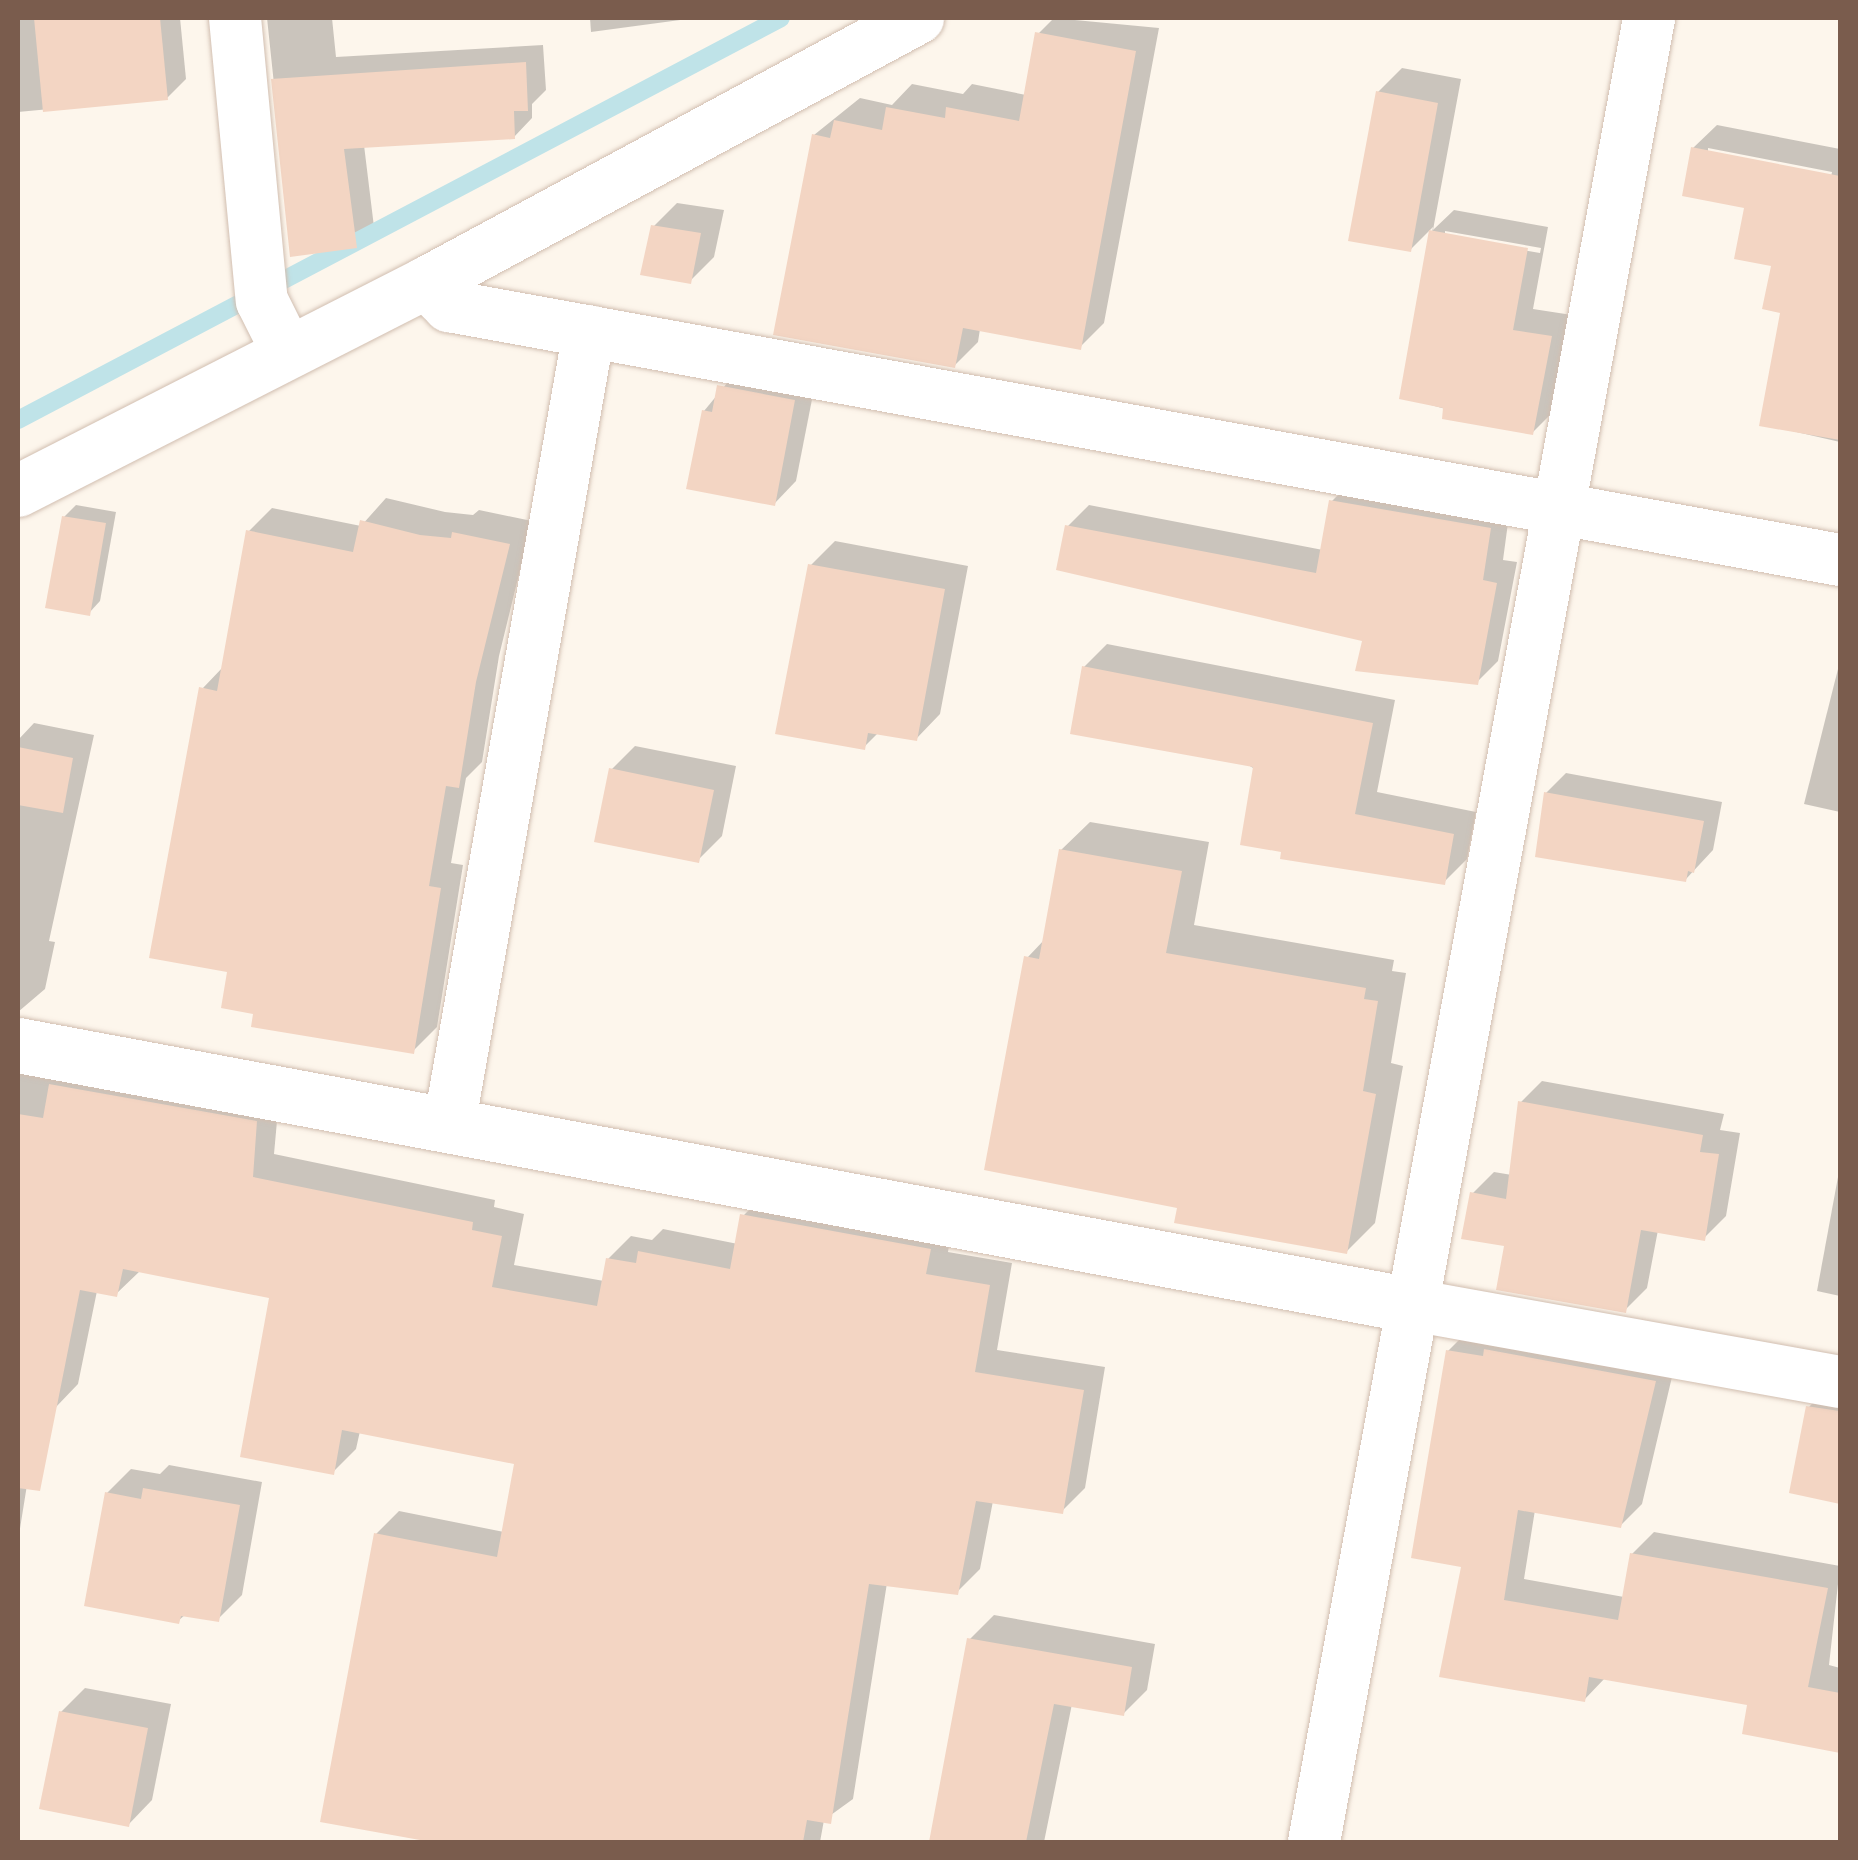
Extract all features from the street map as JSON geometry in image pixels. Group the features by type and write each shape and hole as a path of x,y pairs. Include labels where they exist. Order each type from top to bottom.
{"street":[{"path":"235,18 262,302 288,351"},
{"path":"18,492 426,283 918,18"},
{"path":"1314,1842 1556,507 1649,18"},
{"path":"426,283 449,306 1840,560"},
{"path":"448,1126 589,331"},
{"path":"18,1045 1840,1382"}],"building":[{"path":"34,18 160,18 168,100 43,112"},
{"path":"1035,32 1136,51 1081,350 963,328 955,368 773,335 812,134 830,138 834,120 882,130 886,107 945,118 946,107 1019,121"},
{"path":"526,62 528,111 514,111 515,139 344,149 357,248 290,257 271,79"},
{"path":"1376,91 1438,103 1411,252 1348,241"},
{"path":"1691,147 1840,176 1840,440 1759,426 1780,313 1762,309 1771,266 1734,259 1744,208 1682,196"},
{"path":"651,225 701,233 691,284 640,275"},
{"path":"1429,230 1528,248 1513,330 1552,336 1533,435 1442,419 1443,408 1399,399"},
{"path":"717,385 795,400 775,506 686,489 702,410 712,412"},
{"path":"1329,500 1491,528 1483,580 1497,583 1478,685 1355,671 1362,641 1056,570 1065,525 1316,573"},
{"path":"62,516 106,523 90,616 45,608"},
{"path":"360,520 420,535 451,538 452,532 510,544 476,682 459,788 446,786 429,886 441,888 414,1054 251,1027 253,1014 221,1008 227,972 149,958 199,687 217,691 246,530 353,552"},
{"path":"808,564 945,589 917,741 868,733 865,750 775,734"},
{"path":"1082,666 1373,723 1355,814 1454,834 1445,885 1280,859 1281,852 1240,845 1253,767 1070,734"},
{"path":"18,747 73,758 63,813 18,805"},
{"path":"609,768 714,790 699,863 594,842"},
{"path":"1544,792 1704,821 1694,873 1688,871 1686,882 1535,857"},
{"path":"1059,849 1182,871 1166,953 1366,988 1364,999 1378,1001 1363,1091 1376,1094 1347,1254 1174,1223 1177,1208 984,1170 1024,956 1039,959"},
{"path":"49,1084 257,1121 253,1177 473,1222 472,1230 502,1236 492,1287 597,1306 606,1258 636,1263 638,1251 730,1269 740,1214 931,1249 926,1274 990,1285 975,1372 1084,1390 1063,1514 976,1501 958,1595 869,1584 831,1824 807,1820 803,1842 431,1842 320,1822 374,1533 497,1557 514,1464 342,1430 334,1475 240,1457 269,1298 123,1269 117,1297 80,1290 40,1491 18,1488 18,1114 43,1118"},
{"path":"1518,1101 1703,1135 1700,1152 1719,1154 1705,1241 1641,1230 1626,1313 1496,1290 1504,1246 1461,1239 1470,1192 1506,1199"},
{"path":"1484,1349 1656,1381 1621,1528 1518,1510 1504,1600 1618,1620 1630,1553 1828,1588 1808,1687 1840,1693 1840,1753 1742,1734 1747,1705 1589,1677 1585,1702 1439,1677 1461,1567 1411,1558 1446,1350 1483,1356"},
{"path":"1806,1406 1840,1411 1840,1504 1789,1493"},
{"path":"143,1488 240,1505 219,1622 181,1616 179,1624 84,1606 105,1492 141,1499"},
{"path":"967,1638 1132,1667 1124,1716 1054,1704 1026,1842 929,1842"},
{"path":"59,1711 148,1728 129,1827 39,1809"}],"waterway":[{"path":"18,420 781,18"}]}
